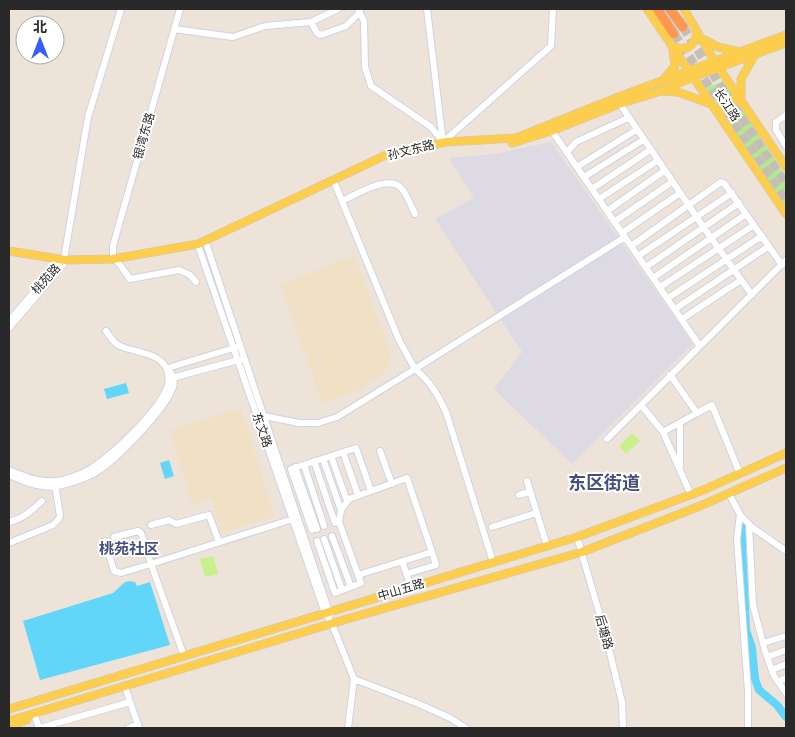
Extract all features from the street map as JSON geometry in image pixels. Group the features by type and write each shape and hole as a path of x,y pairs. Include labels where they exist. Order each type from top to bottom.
{"highway":[{"path":"657,9 674,34"},
{"path":"670,9 683,27"}],"main road":[{"name":"长江路","path":"647,9 785,211"},
{"name":"长江路","path":"684,9 717,64 786,166"},
{"path":"672,45 680,49 686,48 696,41 699,35 718,47 742,52"},
{"name":"孙文东路","path":"116,261 206,242 386,156 444,144 516,143 663,81 691,74 786,36"},
{"name":"孙文东路","path":"717,64 754,56 786,43"},
{"path":"663,81 675,66 672,45"},
{"path":"721,119 719,111 722,103 726,100 736,99 743,102 741,79 754,56"},
{"name":"孙文东路","path":"617,101 661,91 691,74"},
{"path":"661,91 678,92 711,104"},
{"name":"孙文东路","path":"9,253 62,263 116,261 203,247 388,160 444,144"},
{"name":"中山五路","path":"9,709 577,537 691,495 786,453"},
{"name":"中山五路","path":"9,721 332,624 582,552 728,494 786,468"},
{"path":"9,705 19,702 31,702"},
{"name":"中山五路","path":"9,726 27,720 34,713"}],"street":[{"path":"62,263 88,117 121,9"},
{"name":"银湾东路","path":"116,261 113,246 180,9"},
{"path":"174,28 233,37 265,26 311,22 338,9"},
{"path":"427,9 444,144"},
{"path":"444,144 551,46 554,9"},
{"path":"311,22 317,34 321,35 346,26 359,10 364,20 365,67 371,86 431,127 444,144"},
{"path":"617,101 752,295"},
{"path":"786,115 776,122 776,130 786,146"},
{"path":"562,145 576,142 628,118"},
{"path":"549,128 700,345"},
{"path":"576,167 636,130"},
{"path":"584,178 643,140"},
{"path":"567,152 576,142"},
{"path":"592,189 650,150"},
{"path":"599,199 657,161"},
{"path":"607,211 664,171"},
{"path":"614,222 672,182"},
{"path":"607,438 784,263 769,246 732,193 721,182 631,246"},
{"path":"342,201 383,183 394,183 401,187 415,214"},
{"path":"335,184 399,340 415,369 428,380 444,408 493,562"},
{"path":"264,416 300,424 337,417 623,235 680,193"},
{"path":"638,256 732,193"},
{"path":"646,267 739,203"},
{"path":"653,278 746,214"},
{"path":"660,288 754,225"},
{"path":"668,298 762,236"},
{"path":"675,308 769,246"},
{"name":"东文路","path":"203,247 293,519 327,612"},
{"path":"116,261 130,279 179,270 190,275 196,282"},
{"name":"桃苑路","path":"9,322 62,263"},
{"path":"682,319 741,280"},
{"path":"106,331 116,344 153,357 169,372"},
{"path":"169,372 237,347"},
{"path":"169,372 241,359"},
{"name":"东文路","path":"241,359 264,416 307,544 327,612"},
{"path":"9,475 37,485 55,484 91,468 114,451 145,420 159,402 168,386 169,372"},
{"path":"670,376 697,413"},
{"path":"640,405 663,432 691,495"},
{"path":"663,432 712,405 740,474"},
{"path":"680,422 680,470"},
{"path":"314,529 296,467 356,448 371,491"},
{"path":"380,451 392,484"},
{"path":"343,452 358,496"},
{"path":"331,456 346,501"},
{"path":"323,459 341,510"},
{"path":"314,462 361,584 335,593 320,540"},
{"path":"304,465 324,526"},
{"path":"9,470 35,480 55,484"},
{"path":"337,522 346,501 407,478 436,565 406,574"},
{"path":"527,481 546,546"},
{"path":"9,543 53,525 58,520 60,516 55,484"},
{"path":"519,496 530,492"},
{"path":"728,494 740,514 749,524 786,551"},
{"path":"9,522 29,514 42,501"},
{"path":"492,526 536,513"},
{"path":"740,514 737,539 748,691 748,728"},
{"path":"151,525 169,520 176,524 209,515 219,542"},
{"path":"105,541 114,571 121,573 293,519"},
{"path":"303,533 337,522"},
{"path":"749,524 754,606 772,670 786,693"},
{"path":"114,537 138,531 141,533 184,656"},
{"path":"307,544 342,533"},
{"path":"332,536 351,587"},
{"name":"后塘路","path":"577,537 622,702 623,728"},
{"path":"358,575 432,552"},
{"path":"423,555 427,568"},
{"path":"413,558 417,571"},
{"path":"402,561 411,587"},
{"path":"327,612 354,679 348,728"},
{"path":"763,643 786,636"},
{"path":"768,657 786,650"},
{"path":"772,670 786,664"},
{"path":"778,682 786,678"},
{"path":"354,679 419,704 450,718 466,728"},
{"path":"125,687 138,726 129,728"},
{"path":"34,713 40,728 130,702"}],"shaded area":[{"path":"551,142 693,344 572,464 494,389 522,352 435,219 474,198 449,158 494,154"},
{"path":"354,255 391,357 385,372 377,378 359,390 322,404 280,284"},
{"path":"241,408 275,517 222,533 211,499 192,505 169,430"}],"green space":[{"path":"723,81 734,98 719,106 706,88"},
{"path":"731,105 740,106 786,177 786,205 771,187 726,118 725,110"},
{"path":"632,433 640,441 626,454 619,446"},
{"path":"213,556 218,574 205,577 200,559"}],"water":[{"path":"126,383 129,393 107,399 104,389"},
{"path":"169,460 174,476 165,479 160,463"},
{"path":"125,582 135,582 137,586 150,582 170,645 40,680 23,621 113,593"}],"waterway":[{"path":"744,525 742,543 746,630 752,648 755,679 759,690 777,705 786,717"}],"tunnel":[{"path":"683,27 786,184"},
{"path":"674,34 786,201"}],"district":[{"name":"东区街道","path":"604,483"},
{"name":"桃苑社区","path":"129,549"}]}
